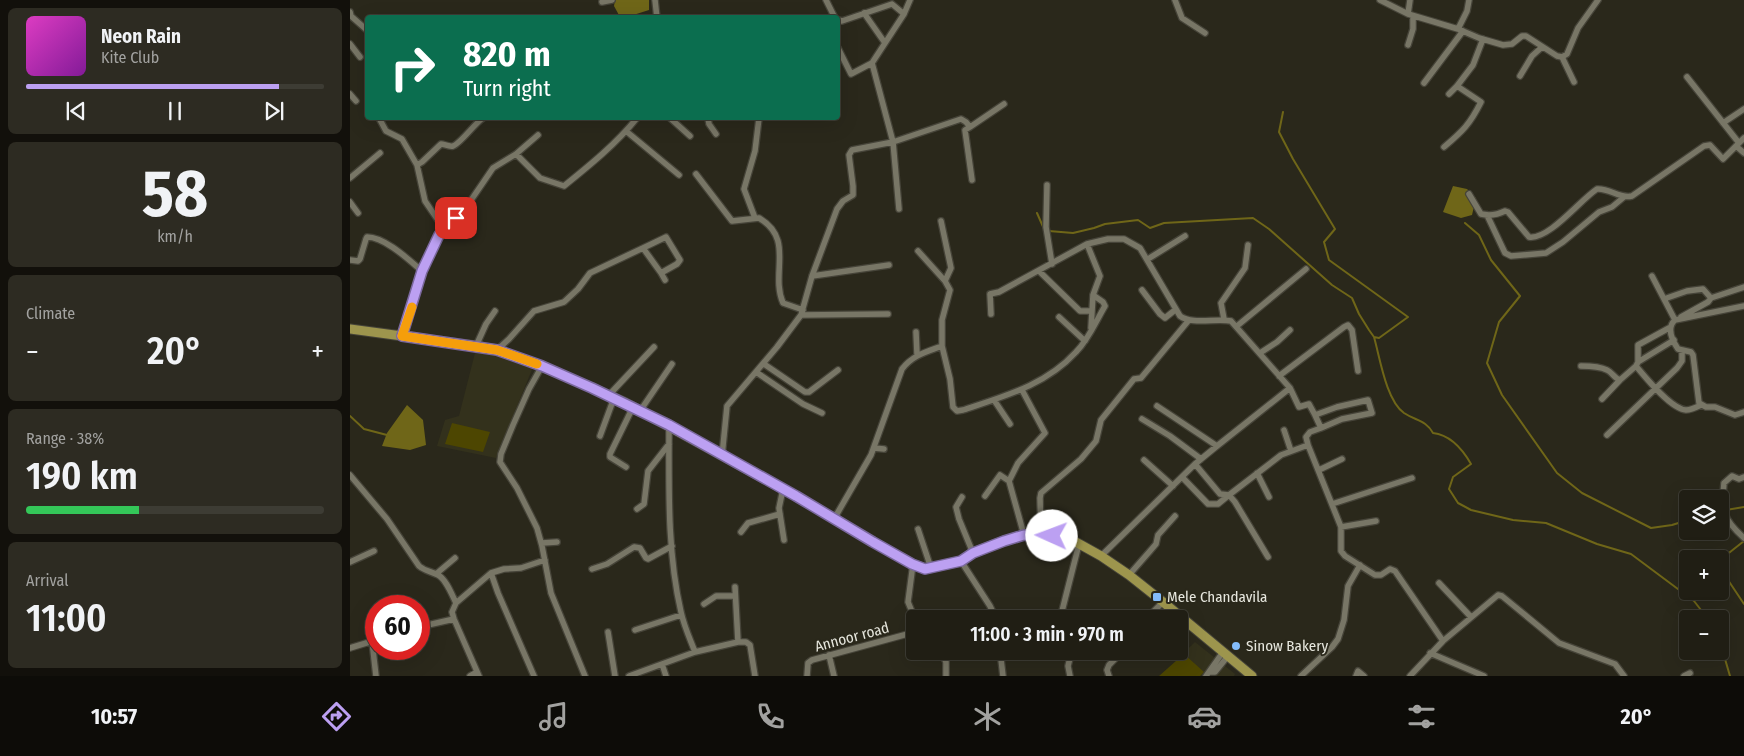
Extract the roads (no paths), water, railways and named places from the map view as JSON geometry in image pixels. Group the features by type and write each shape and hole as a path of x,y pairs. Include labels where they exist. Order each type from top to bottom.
{"main road":[{"path":"350,329 497,350 542,366 612,396 669,425 912,564 925,569 961,561 973,553 1024,535 1063,538 1079,544 1129,575 1252,676"}],"street":[{"path":"602,2 612,0"},
{"path":"655,0 657,15"},
{"path":"826,0 834,15"},
{"path":"840,52 851,74 872,63 904,14 910,0"},
{"path":"1175,0 1182,18 1205,33"},
{"path":"1380,0 1410,15 1460,30 1483,40 1508,46 1522,36 1526,36 1556,56 1562,57 1568,54 1578,28 1598,0"},
{"path":"1408,45 1413,29 1410,15 1410,0"},
{"path":"1424,83 1460,30 1469,0"},
{"path":"840,20 892,4 904,14"},
{"path":"350,12 351,16 365,28"},
{"path":"864,13 885,43"},
{"path":"1449,94 1472,65 1483,40"},
{"path":"350,44 360,56"},
{"path":"1520,76 1532,56 1542,47"},
{"path":"1562,57 1574,82"},
{"path":"872,63 893,142 899,209"},
{"path":"1687,77 1723,123 1744,154"},
{"path":"1444,147 1459,135 1473,119 1481,102 1457,86"},
{"path":"350,94 356,101"},
{"path":"972,180 965,130 1004,104"},
{"path":"1723,123 1744,109"},
{"path":"722,456 727,406 764,364 802,313 812,276 837,209 843,201 853,195 849,155 852,150 893,142 961,119 970,127"},
{"path":"380,120 386,131 402,139 417,164 425,201 444,229"},
{"path":"417,164 422,162 441,144 450,147 456,144 480,120"},
{"path":"516,154 540,178 564,186 597,160 635,120"},
{"path":"672,120 690,136"},
{"path":"708,120 716,134"},
{"path":"755,218 744,189 755,151 759,120"},
{"path":"626,131 679,175"},
{"path":"402,336 422,271 439,235 465,209 494,168 516,154 538,135"},
{"path":"1469,194 1481,214 1487,216 1508,212 1528,237 1532,238 1551,228 1597,189 1602,188 1624,197 1632,196 1708,144 1723,159 1744,138"},
{"path":"350,178 380,153"},
{"path":"696,174 732,221 759,218 769,225 780,243 779,295 782,303 802,313 888,314"},
{"path":"1047,185 1046,227 1052,264"},
{"path":"1487,216 1505,253 1511,256 1546,254 1599,212 1612,207 1624,197"},
{"path":"350,202 358,213"},
{"path":"941,221 951,268 945,281"},
{"path":"1148,259 1185,236"},
{"path":"350,260 358,261 367,237 373,237 398,252 422,271"},
{"path":"497,350 534,311 564,302 578,289 590,273 666,237 680,260 678,264 661,273"},
{"path":"991,314 990,294 999,292 1087,244 1108,238 1124,239 1140,248 1148,259 1175,310 1184,320 1231,321 1290,388 1299,407 1309,404 1321,428"},
{"path":"1087,244 1100,276 1093,295 1090,332"},
{"path":"1224,320 1221,303 1245,268 1248,245"},
{"path":"643,248 665,280"},
{"path":"918,251 945,281 950,290 942,320 942,346 950,379 953,407 957,411 1022,390 1052,375 1077,352 1105,306 1103,302 1093,295"},
{"path":"812,276 889,265"},
{"path":"1237,326 1306,268"},
{"path":"1039,271 1080,311 1092,311"},
{"path":"1652,276 1674,320"},
{"path":"1744,287 1711,298 1674,320 1669,328 1638,345 1637,364 1666,398 1684,410 1690,410 1701,405 1715,407 1735,415 1744,412"},
{"path":"1664,298 1687,291 1703,289 1711,298"},
{"path":"1142,290 1160,314 1166,318 1175,310"},
{"path":"1674,320 1744,306"},
{"path":"476,346 486,324 495,311"},
{"path":"1059,317 1085,341"},
{"path":"1040,535 1041,493 1081,459 1096,441 1101,420 1134,379 1141,378 1189,320"},
{"path":"1280,376 1348,325 1352,330 1358,371"},
{"path":"1669,328 1678,349 1690,352 1693,355 1698,397 1701,405"},
{"path":"1260,353 1277,342 1290,330"},
{"path":"916,332 917,354"},
{"path":"1602,399 1637,364 1674,340"},
{"path":"834,519 858,480 874,448 902,369 908,360 917,354 942,346"},
{"path":"600,436 612,396 654,347"},
{"path":"1607,435 1682,361 1682,350"},
{"path":"626,467 610,457 610,454 636,409 672,364"},
{"path":"764,364 805,392 809,392 838,370"},
{"path":"542,366 529,389 513,425 501,454 500,462 517,488 537,528 542,543 554,602 585,676"},
{"path":"1582,366 1609,370 1616,379 1620,380"},
{"path":"756,372 803,404 822,413"},
{"path":"1101,556 1195,464 1290,388"},
{"path":"1009,481 1018,463 1045,433 1022,390"},
{"path":"994,400 1010,424"},
{"path":"1315,415 1368,400 1372,413 1342,419 1310,432 1306,436 1308,445 1341,527 1341,551 1345,556 1378,576 1390,569 1395,571 1443,641"},
{"path":"1157,406 1217,446"},
{"path":"1142,419 1170,436 1201,459"},
{"path":"669,425 670,515 676,586 681,614 695,652"},
{"path":"1284,430 1291,450"},
{"path":"637,509 644,504 648,471 669,444"},
{"path":"1182,477 1208,504 1218,504 1281,455 1308,445"},
{"path":"874,448 884,449"},
{"path":"1319,470 1342,459"},
{"path":"1144,460 1173,486"},
{"path":"1195,464 1220,494 1229,495 1236,502 1268,557"},
{"path":"1257,473 1269,497"},
{"path":"350,475 388,518 419,566 423,570 442,578 456,603"},
{"path":"985,496 1000,475 1009,481 1024,535"},
{"path":"1744,477 1739,479 1732,476 1724,484 1723,509 1731,526 1744,538"},
{"path":"1332,504 1412,478"},
{"path":"783,489 779,508 784,540"},
{"path":"962,497 956,507 973,553"},
{"path":"742,532 748,523 780,514"},
{"path":"1129,575 1150,552 1156,544 1158,535 1175,516"},
{"path":"1341,527 1376,521"},
{"path":"918,529 931,568"},
{"path":"542,543 557,542"},
{"path":"1062,610 1079,544"},
{"path":"592,569 607,564 634,547 640,548 648,559 672,546"},
{"path":"350,562 374,551"},
{"path":"436,574 455,558"},
{"path":"470,676 478,674 454,619 452,612 456,603 492,573 504,569 521,568 545,560"},
{"path":"961,561 992,610"},
{"path":"911,610 908,602 912,564"},
{"path":"1301,676 1338,639 1344,620 1348,586 1360,565"},
{"path":"492,573 498,593 534,676"},
{"path":"1439,583 1471,617"},
{"path":"735,587 738,642"},
{"path":"1410,676 1443,641 1498,595 1502,596 1559,643 1615,664 1624,676"},
{"path":"704,604 716,596 735,596"},
{"path":"1155,610 1163,602"},
{"path":"635,630 681,614"},
{"path":"430,624 454,619"},
{"path":"608,632 615,676"},
{"name":"Annoor road","path":"807,676 808,664 812,660 906,634"},
{"path":"629,676 646,673 662,664 695,652 738,642 746,642 750,645 754,676"},
{"path":"350,648 365,644"},
{"path":"1430,653 1484,676"},
{"path":"1208,674 1226,654"},
{"path":"829,655 834,676"},
{"path":"375,660 376,676"},
{"path":"945,660 946,676"},
{"path":"1001,660 1003,676"},
{"path":"1070,660 1068,666 1070,676"},
{"path":"1109,676 1107,670 1114,660"},
{"path":"662,664 666,676"},
{"path":"1356,676 1358,671 1364,676"}],"waterway":[{"path":"1049,231 1073,233 1105,224 1138,220 1150,228 1164,223 1253,218 1269,229 1332,285 1352,298 1369,330 1374,337 1379,338 1408,317 1329,260 1324,242 1335,229 1279,132 1283,112"},
{"path":"1037,213 1044,229"},
{"path":"1465,223 1479,235 1491,260 1520,296 1499,322 1487,363 1502,395 1557,473 1582,493 1651,528 1679,523"},
{"path":"1374,337 1384,378 1398,407 1404,413 1424,423 1433,433 1451,440 1471,464 1453,477 1449,489 1458,503 1471,510 1513,520 1546,523 1597,544 1631,554 1694,601 1701,610"},
{"path":"350,416 364,429 387,435"},
{"path":"1729,510 1744,507"},
{"path":"1729,553 1744,541"},
{"path":"1729,582 1744,604"},
{"path":"1725,660 1730,676"}],"place":[{"name":"Mele Chandavila","path":"1157,597"},
{"name":"Sinow Bakery","path":"1236,646"}]}
